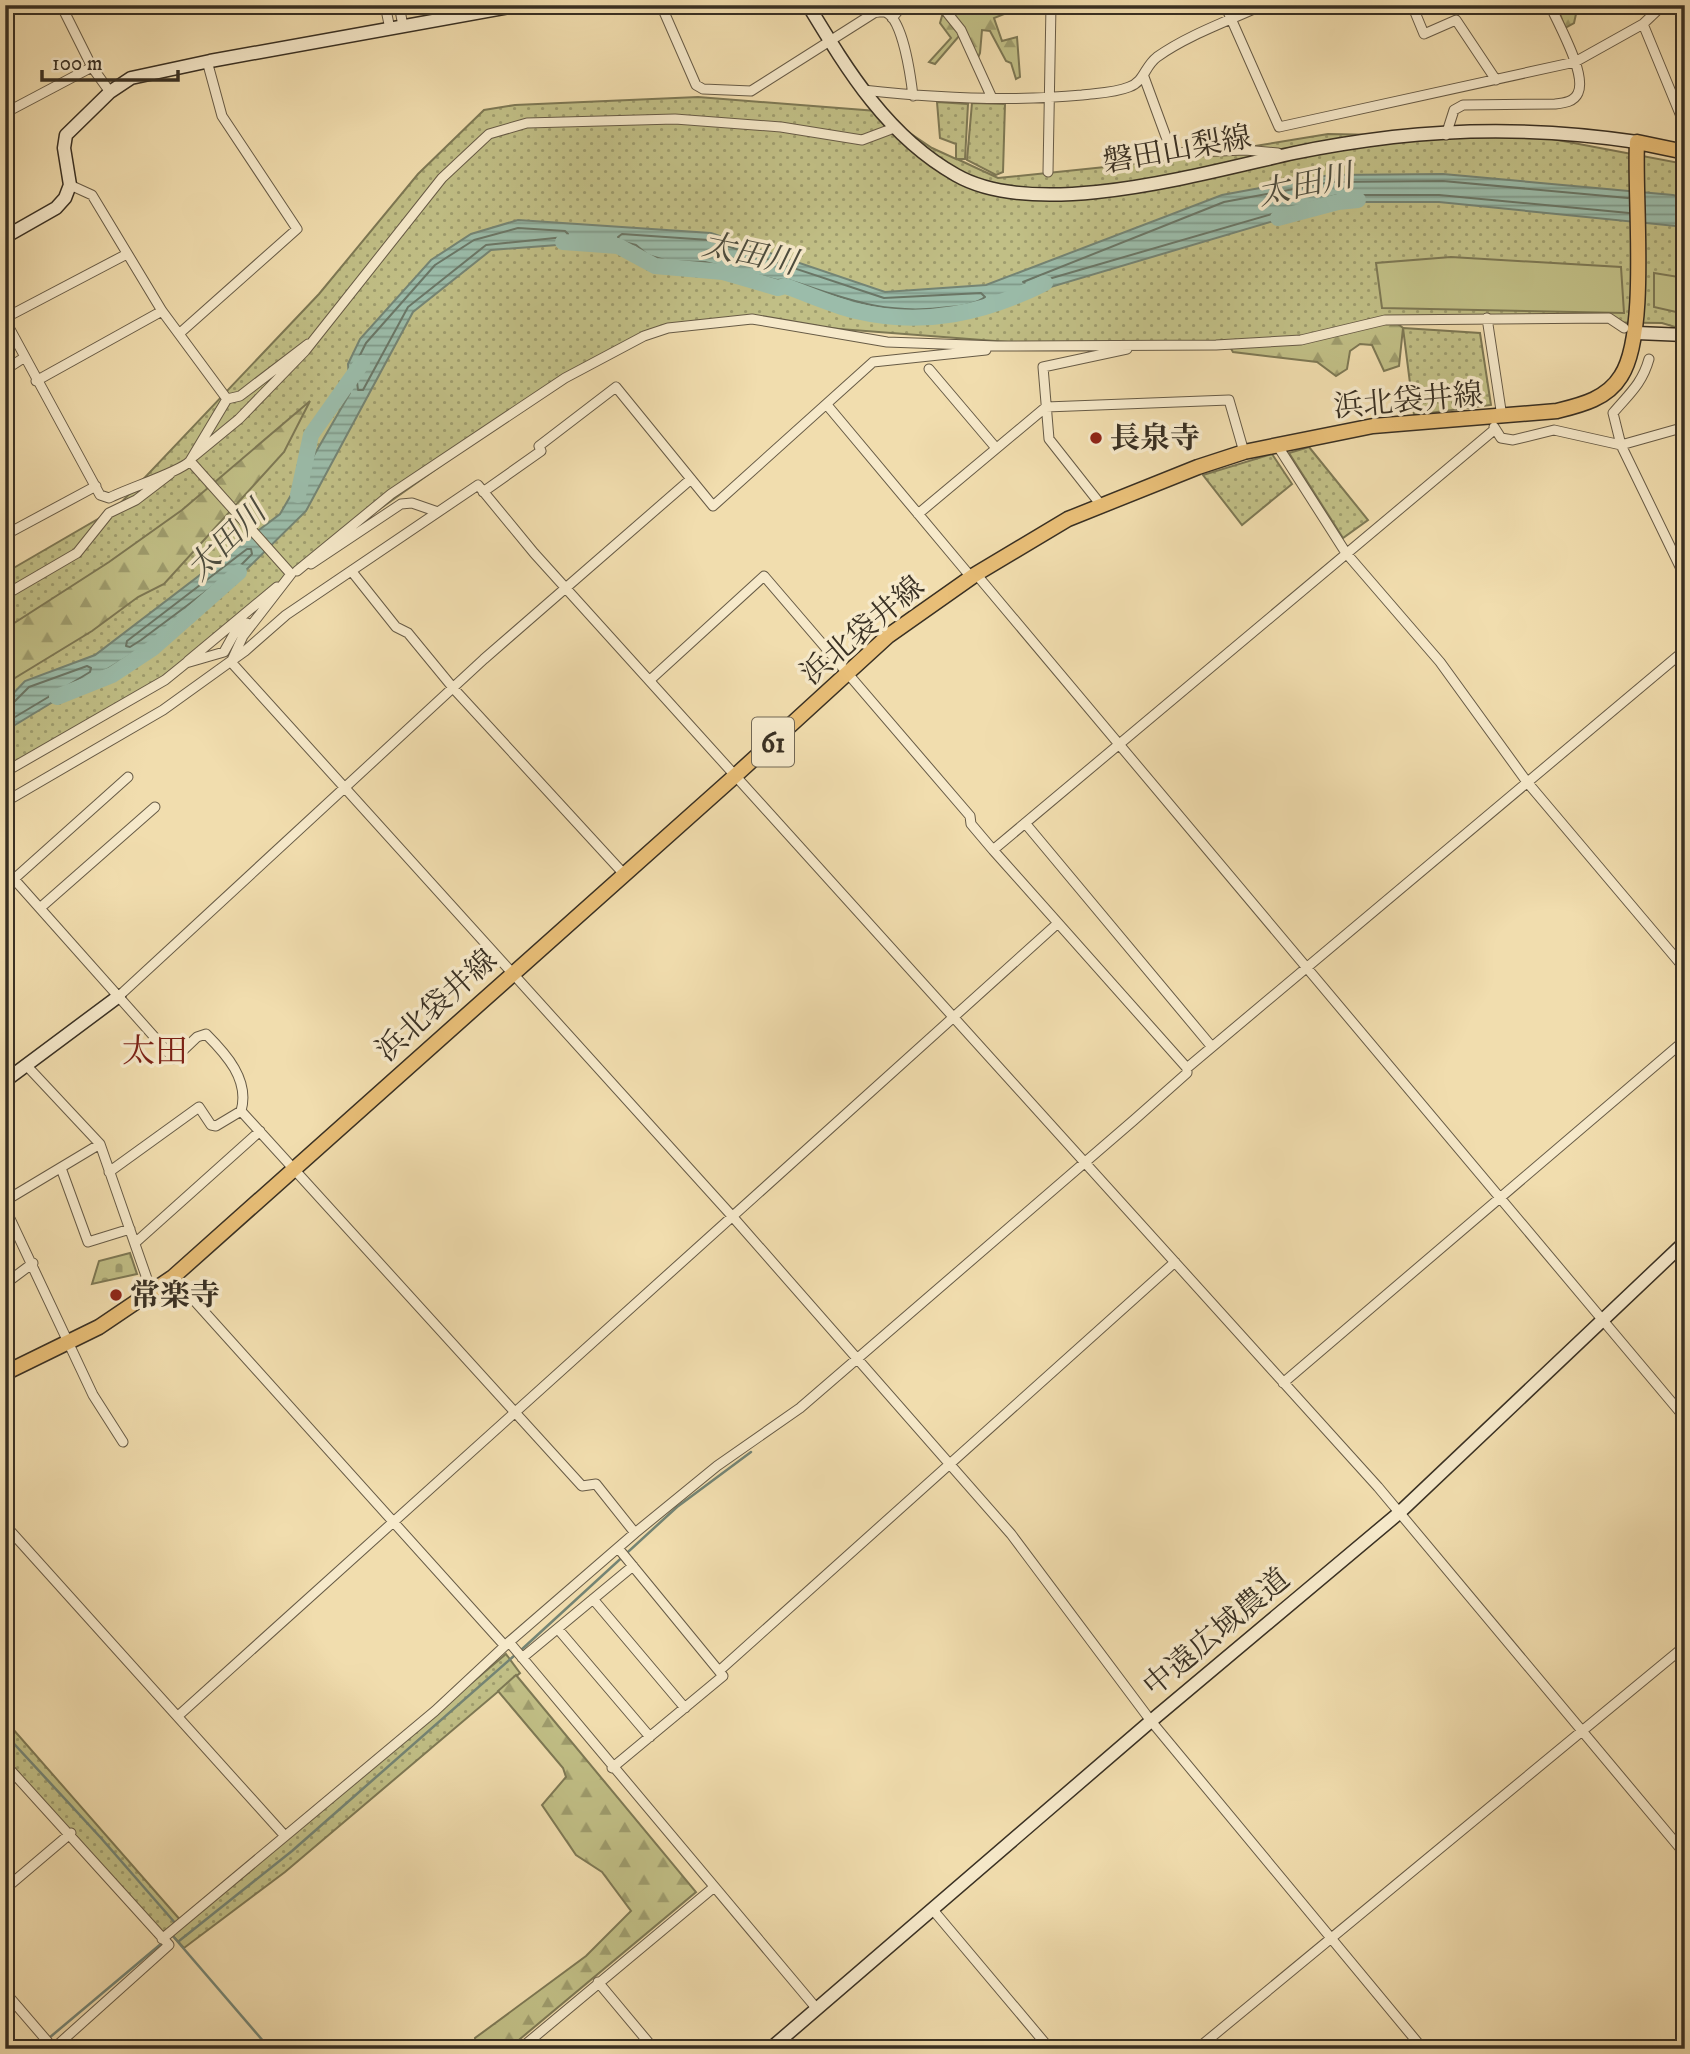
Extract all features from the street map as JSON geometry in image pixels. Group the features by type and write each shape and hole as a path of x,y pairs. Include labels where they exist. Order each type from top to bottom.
{"main road":[{"path":"1636,150 1685,152"},
{"name":"浜北袋井線","path":"5,1373 99,1327 173,1277 888,636 973,576 1068,519 1244,452 1373,426 1497,422 1584,405 1606,393 1621,377 1632,326 1636,150"}],"street":[{"path":"61,5 92,66 110,92"},
{"path":"385,5 397,27"},
{"path":"397,27 399,5"},
{"path":"5,237 56,208 70,185 64,148 66,135 110,92 131,78 207,61 397,27 450,11 521,5"},
{"path":"661,5 696,85 703,89 751,91 874,12 885,12 892,18 909,60 913,96"},
{"name":"磐田山梨線","path":"808,5 862,90 894,128 913,146 957,176 985,186 1038,194 1070,194 1169,182 1291,154 1397,136 1522,131 1636,150"},
{"path":"892,18 903,5"},
{"path":"941,5 961,30 992,98"},
{"path":"1048,172 1051,5"},
{"path":"1225,5 1279,127 1575,62 1643,24 1664,5"},
{"path":"1262,5 1159,56 1146,68 1144,77 1171,153 1245,150 1291,154"},
{"path":"1412,5 1424,34 1456,20 1496,80"},
{"path":"1446,135 1454,110 1463,104 1569,102 1578,95 1581,83 1575,62 1550,5"},
{"path":"1643,24 1685,126"},
{"path":"180,333 297,229 222,116 207,61"},
{"path":"5,113 92,66"},
{"path":"862,90 913,96 1050,98 1116,91 1138,83 1144,77"},
{"path":"5,596 78,552 109,513 136,500 171,473 193,461 239,419 313,341 442,178 489,134 527,123 701,120 781,127 862,140 894,128"},
{"path":"70,185 92,195 162,310 227,399"},
{"path":"127,254 5,319 36,381 100,495 108,498 142,481 171,473"},
{"path":"36,381 162,310"},
{"path":"1487,318 1497,422 1501,438 1513,440 1554,430 1621,445 1685,427"},
{"path":"5,772 165,680 290,574 391,494 565,378 644,336 668,328 752,319 887,342 998,346 1146,345 1301,341 1384,320 1609,318 1632,326 1685,335"},
{"path":"193,461 227,399 240,396 313,341"},
{"path":"1101,505 1049,439 1043,367 1146,345"},
{"path":"483,492 541,450 539,446 616,387 713,506 873,362 987,350 998,346"},
{"path":"5,370 24,357"},
{"path":"1649,359 1645,375 1633,394 1613,413 1621,445 1685,577"},
{"path":"929,369 996,449"},
{"path":"918,514 1046,407 1229,400 1244,452"},
{"path":"827,405 918,514 1119,744 1685,1418"},
{"path":"993,850 1346,553 1497,422"},
{"path":"1277,445 1346,553 1440,662 1527,782 1685,969"},
{"path":"193,461 290,574"},
{"path":"5,1081 119,996 344,788 691,479"},
{"path":"5,802 163,710 231,662 286,615 353,573 478,485 1399,1513 1685,1854"},
{"path":"5,535 96,486"},
{"path":"231,662 243,636 290,574 401,504 412,503 438,512"},
{"path":"353,573 396,626 408,633 454,689 623,873"},
{"path":"650,680 764,576 970,816 971,824 993,850 1186,1068"},
{"path":"186,663 224,652 234,634 267,606"},
{"path":"162,1939 435,1711 635,1532 718,1466 800,1408 1186,1073 1186,1068 1685,650"},
{"path":"231,662 732,1216 1011,1534 1151,1720 1423,2049"},
{"path":"14,879 128,777"},
{"path":"40,908 155,807"},
{"path":"1025,823 1212,1047"},
{"path":"5,869 174,1059 197,1037 206,1034 230,1059 245,1097 241,1111 216,1126 211,1125 199,1107 109,1172"},
{"path":"178,1716 1058,923"},
{"path":"1283,1383 1685,1040"},
{"path":"26,1065 100,1144 122,1215 130,1229 152,1293"},
{"path":"241,1111 582,1486 596,1484 635,1532"},
{"path":"135,1243 260,1131"},
{"path":"5,1201 100,1144"},
{"path":"61,1168 88,1242 130,1229"},
{"path":"5,1208 93,1395 123,1442"},
{"name":"中遠広域農道","path":"770,2049 1151,1720 1399,1513 1685,1242"},
{"path":"719,1671 1174,1262"},
{"path":"5,1284 33,1263"},
{"path":"173,1277 392,1522 522,1658 817,2009"},
{"path":"5,1525 285,1836"},
{"path":"612,1768 723,1676 618,1548"},
{"path":"522,1658 633,1566"},
{"path":"593,1600 685,1708"},
{"path":"558,1629 650,1737"},
{"path":"1197,2049 1330,1936 1681,1649 1685,1660"},
{"path":"5,1764 71,1833 169,1945 53,2049 5,1992"},
{"path":"5,1889 71,1833"},
{"path":"520,2049 713,1888"},
{"path":"933,1910 1050,2049"},
{"path":"598,1982 654,2049"}],"green space":[{"path":"968,5 1010,6 1012,11 994,18 1002,41 1017,37 1020,77 1016,79 1011,63 1006,61 990,31 982,30 980,53 975,65 959,36 935,64 929,62 951,38 940,23 942,16 955,14"},
{"path":"1557,5 1578,5 1574,23 1565,28"},
{"path":"698,97 877,111 932,148 956,159 956,144 940,138 937,102 968,104 965,159 957,159 998,178 1163,161 1328,134 1547,138 1685,164 1685,330 1662,323 1385,320 1295,341 1048,345 724,320 649,335 565,378 299,566 165,680 5,773 5,573 115,509 319,294 418,174 484,110 515,105"},
{"path":"972,103 1005,104 1003,172 996,175 967,160"},
{"path":"1451,257 1621,267 1624,313 1382,308 1376,263"},
{"path":"1654,273 1685,278 1685,314 1654,307"},
{"path":"1393,320 1403,328 1399,366 1384,371 1372,345 1360,344 1350,351 1347,369 1336,376 1317,362 1233,352 1230,347 1271,345"},
{"path":"1403,328 1480,333 1491,405 1414,415"},
{"path":"310,401 284,452 164,584 138,597 92,631 5,684 5,629 109,562 182,510"},
{"path":"1309,447 1368,520 1343,538 1289,453"},
{"path":"1272,454 1292,484 1242,525 1203,475"},
{"path":"130,1253 137,1274 92,1284 99,1261"},
{"path":"506,1654 520,1673 285,1872 184,1948 172,1935"},
{"path":"516,1675 696,1892 508,2049 476,2049 475,2038 586,1956 631,1911 602,1872 576,1855 542,1805 566,1777 563,1768 498,1691"},
{"path":"5,1720 182,1922 165,1937 5,1763"}],"water":[{"path":"1443,174 1673,195 1685,198 1685,227 1439,202 1338,202 966,312 917,319 856,311 785,286 778,288 723,272 668,268 644,261 633,251 607,245 584,243 491,250 413,312 306,511 245,571 145,646 5,731 5,702 25,681 95,655 280,514 350,393 348,364 360,339 431,260 471,234 518,220 711,233 885,292 986,285 1222,195 1330,175"}],"waterway":[{"name":"太田川","path":"1278,218 1338,202 1358,200"},
{"name":"太田川","path":"563,242 618,246 655,266 723,272 778,288 785,286 847,309 881,316 906,318 954,314 1000,302 1045,283"},
{"name":"太田川","path":"298,495 311,435 362,363"},
{"name":"太田川","path":"57,697 112,675 153,648 239,572"},
{"path":"520,1651 677,1507 751,1452"},
{"path":"179,1941 292,1851 515,1655"},
{"path":"5,1734 176,1924"},
{"path":"172,1935 270,2049"},
{"path":"49,2038 162,1943"},
{"path":"36,2049 44,2042"}],"place":[{"name":"長泉寺","path":"1096,438"},
{"name":"常楽寺","path":"116,1295"}],"district":[{"name":"太田","path":"155,1050"}]}
